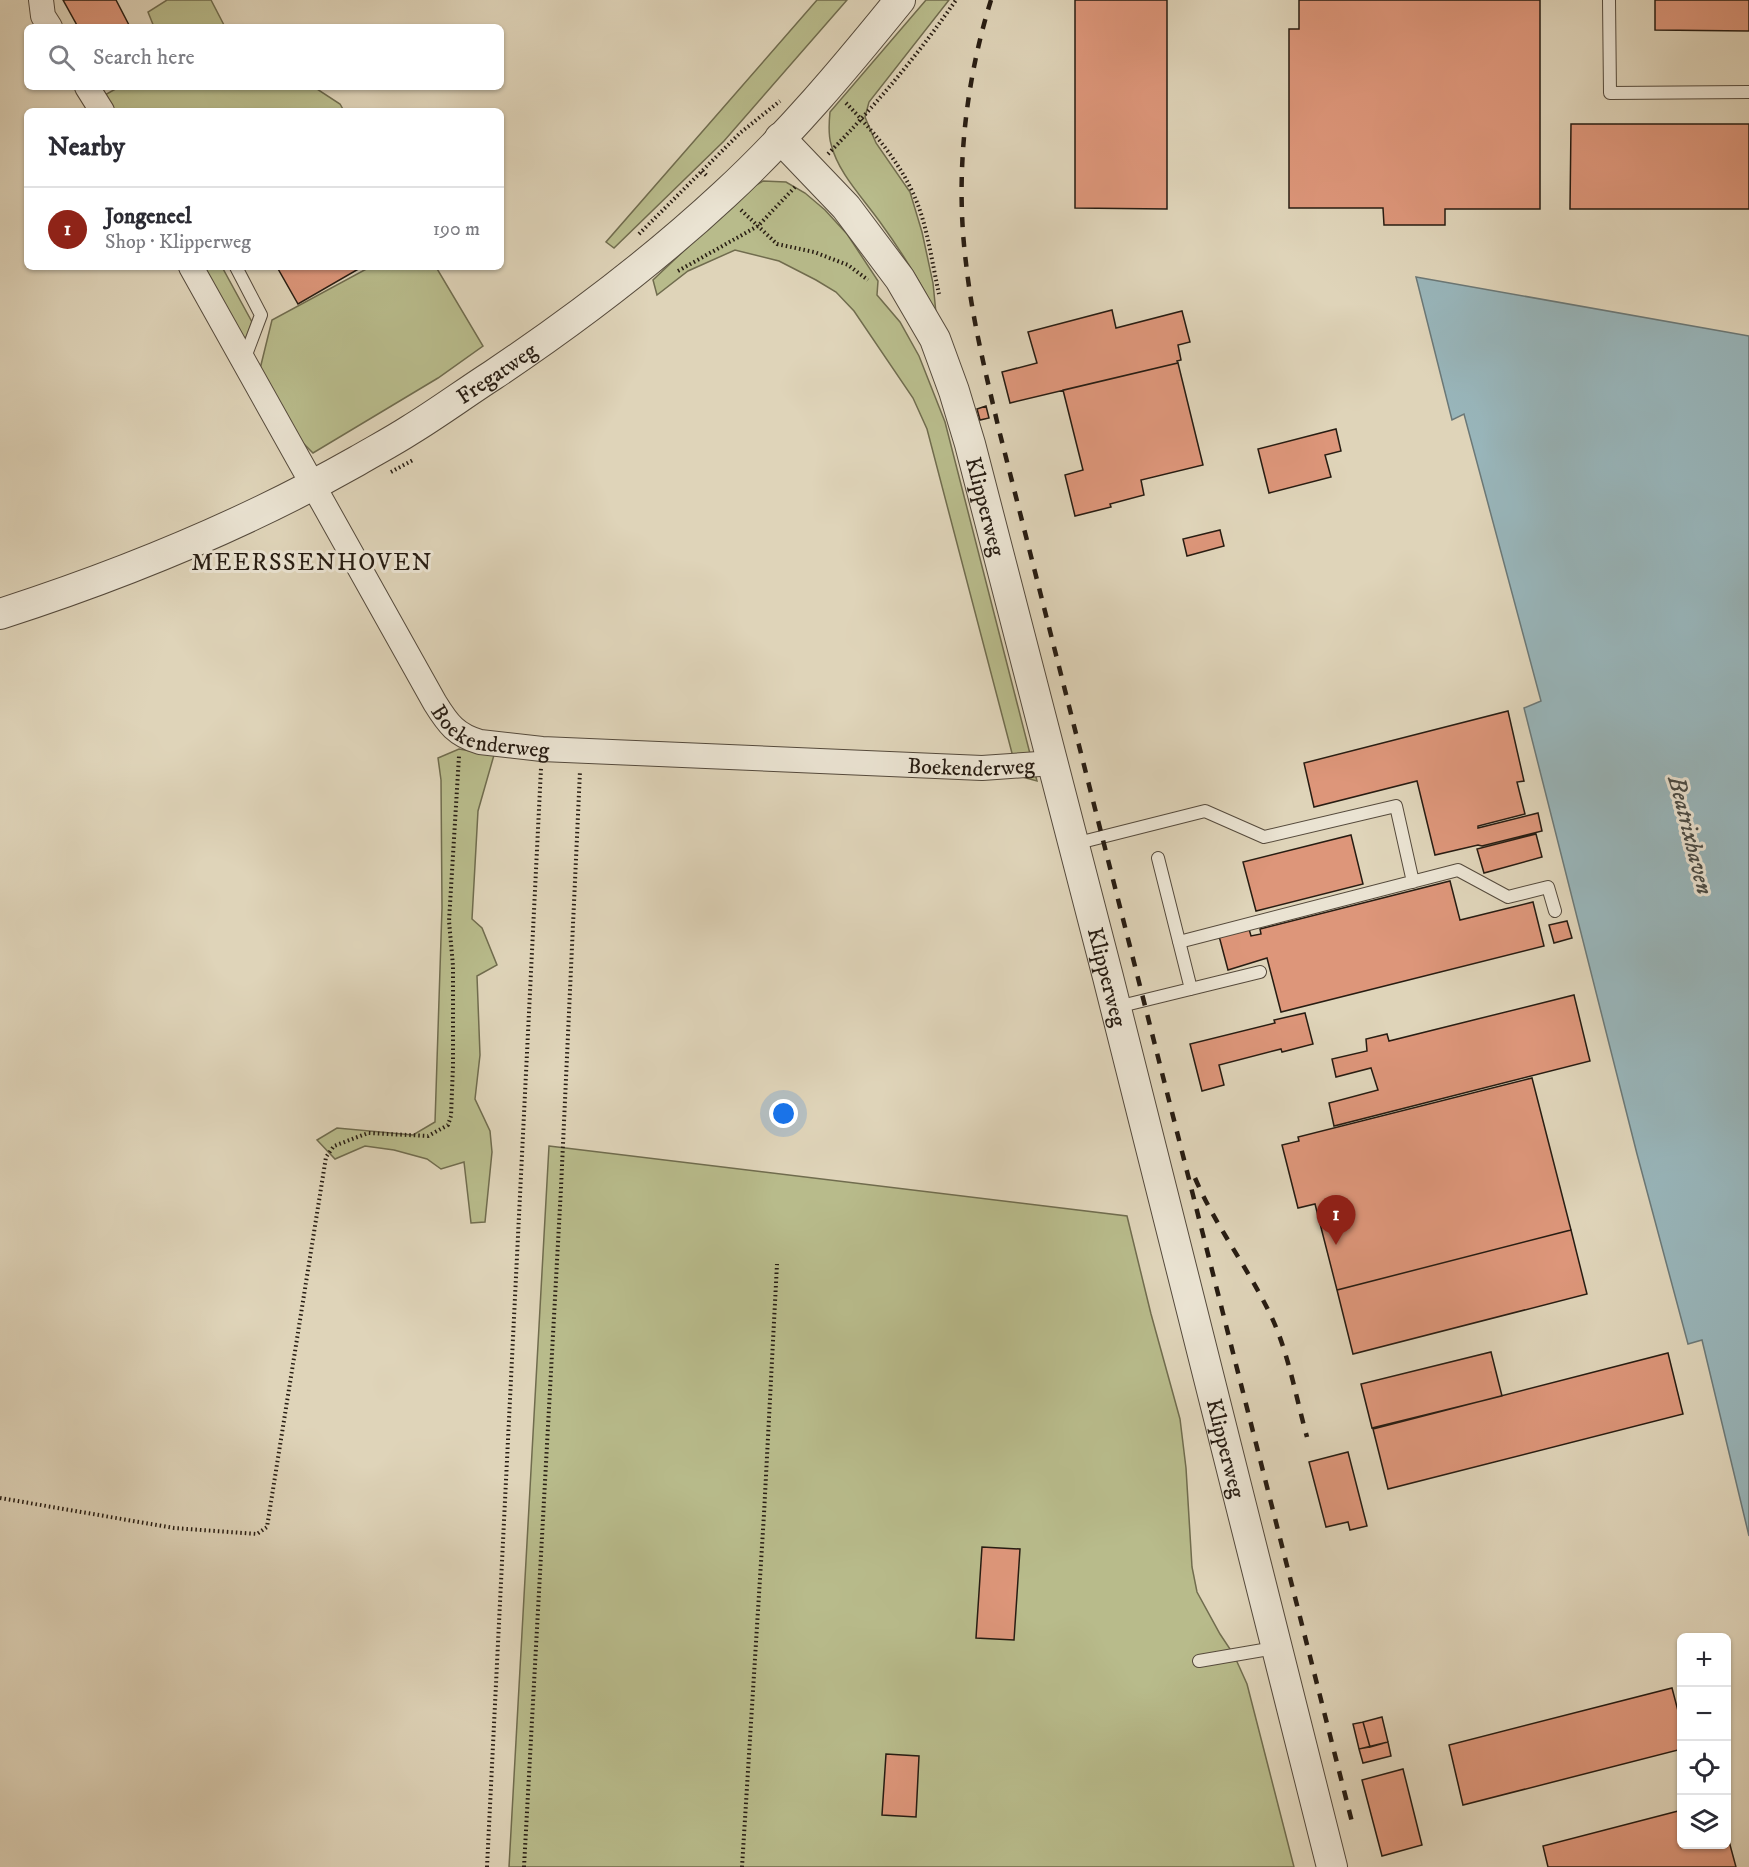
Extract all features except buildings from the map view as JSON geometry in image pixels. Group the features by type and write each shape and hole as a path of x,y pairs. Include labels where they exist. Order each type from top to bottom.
{"street":[{"path":"40,0 42,16 48,24"},
{"name":"Fregatweg","path":"0,614 95,582 154,558 314,485 409,431 546,339 613,291 725,194 829,85 900,0"},
{"path":"89,90 100,108"},
{"name":"Klipperweg","path":"780,138 846,207 900,279 935,339 954,391 970,444 1074,844 1332,1867"},
{"name":"Boekenderweg","path":"192,270 435,703 450,726 464,735 480,742 581,750 982,768 1053,763"}],"lane":[{"path":"1609,0 1610,93 1749,92"},
{"path":"238,270 261,315 244,361"},
{"path":"1074,844 1205,811 1264,837 1396,806 1413,882"},
{"path":"1158,858 1191,989"},
{"path":"1179,942 1458,870 1508,897 1548,887 1555,911"},
{"path":"1115,1007 1260,972"},
{"path":"1199,1661 1263,1650"}],"path":[{"path":"829,85 861,119 894,161 916,200 926,232 941,304 935,339"},
{"path":"638,235 740,133 783,98"},
{"path":"758,226 777,244 814,252 848,265 875,288"},
{"path":"0,1498 193,1530 257,1534 267,1527 326,1157 334,1146 368,1133 428,1136 448,1125 451,1116 453,977 449,921 459,755 464,735"},
{"path":"487,1867 542,748"},
{"path":"524,1867 560,1212 581,750"},
{"path":"742,1867 777,1263"}],"green space":[{"path":"167,0 211,0 223,24 153,24 148,12"},
{"path":"817,0 847,0 724,141 614,248 606,242"},
{"path":"926,0 949,0 869,102 865,117 876,143 910,192 922,232 933,283 936,313 903,255 839,165 834,155 829,132 830,112"},
{"path":"114,90 319,90 340,104 342,108 110,108 103,96"},
{"path":"763,181 786,182 805,193 825,210 847,234 878,281 877,295 900,322 919,356 945,422 1037,781 1018,776 927,429 913,398 854,311 836,292 779,261 735,250 688,271 657,295 653,280 749,189"},
{"path":"201,270 224,270 252,322 243,346"},
{"path":"364,270 438,270 483,346 438,378 313,453 300,440 260,369 272,320"},
{"path":"459,749 494,755 478,811 472,919 482,928 497,965 477,976 480,1055 475,1099 490,1131 492,1152 485,1222 471,1223 464,1162 441,1169 427,1159 394,1150 365,1146 335,1159 317,1140 337,1128 413,1135 435,1122 442,908 441,780 438,758"},
{"path":"549,1146 1127,1216 1180,1419 1186,1468 1192,1567 1197,1592 1234,1655 1247,1684 1294,1867 509,1867"}],"water":[{"name":"Beatrixhaven","path":"1416,277 1749,336 1749,1536 1702,1340 1688,1344 1637,1154 1524,708 1541,701 1464,414 1452,420"}],"railway":[{"path":"991,0 969,97 962,164 963,230 969,284 984,367 1353,1826"},
{"path":"1195,1178 1272,1318 1288,1362 1307,1437"}],"place":[{"name":"Jongeneel","path":"1336,1245"}],"district":[{"name":"MEERSSENHOVEN","path":"312,562"}]}
